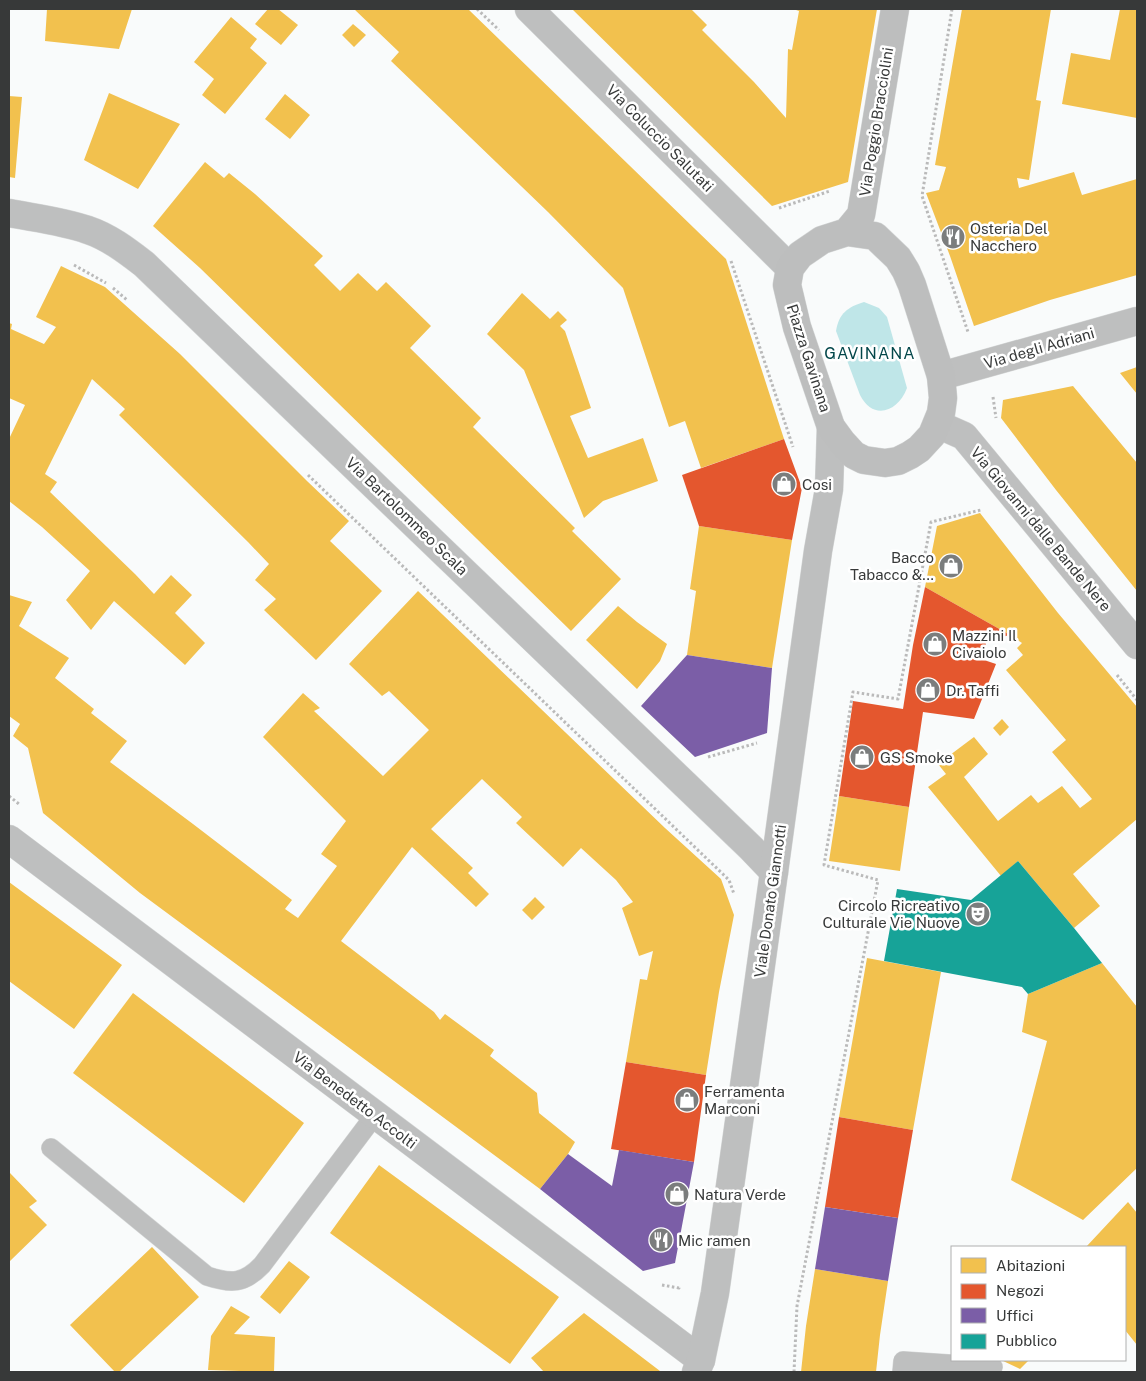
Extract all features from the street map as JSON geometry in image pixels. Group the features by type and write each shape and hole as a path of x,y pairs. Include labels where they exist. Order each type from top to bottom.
{"main road":[{"name":"Via Poggio Bracciolini","path":"847,232 861,215 894,9"},
{"name":"Piazza Gavinana","path":"847,232 875,236 890,250 906,271 941,376 943,398 941,413 932,435 919,449 898,461 885,463 864,460 854,455 831,427 797,327 787,285 790,268 800,255 822,240 847,232"}],"street":[{"name":"Via Coluccio Salutati","path":"528,9 790,268"},
{"name":"Via Bartolommeo Scala","path":"9,213 89,230 116,244 144,264 774,872"},
{"name":"Via degli Adriani","path":"941,376 1137,321"},
{"name":"Via Giovanni dalle Bande Nere","path":"937,424 964,436 1137,645"},
{"name":"Viale Donato Giannotti","path":"698,1366 715,1293 818,551 829,489 831,427"},
{"name":"Via Benedetto Accolti","path":"9,839 375,1115 698,1366"}],"lane":[{"path":"51,1148 207,1276 223,1282 252,1276 375,1115"},
{"path":"902,1372 903,1361 993,1368"}],"path":[{"path":"952,9 922,196 969,336"},
{"path":"777,208 838,189"},
{"path":"730,257 795,451"},
{"path":"67,262 110,285 132,304"},
{"path":"308,475 729,880 735,896"},
{"path":"794,1372 797,1306 878,880 824,865 854,692 898,699 931,522 982,510"}],"shaded area":[{"path":"864,302 879,308 887,317 907,388 898,403 892,408 885,410 878,411 872,408 865,403 860,395 836,331 842,315 853,306"}],"building: Abitazioni":[{"path":"47,9 132,9 119,49 45,41"},
{"path":"268,9 278,9 298,25 281,45 255,24"},
{"path":"354,9 468,9 726,259 784,439 701,468 685,421 669,427 623,288 548,212 391,61 399,52"},
{"path":"572,9 691,9 707,25 702,30 754,82 786,118 788,49 792,50 799,11 793,9 877,9 848,182 772,206"},
{"path":"962,9 1051,9 1036,100 1041,101 1029,180 1017,178 1019,188 1074,172 1082,195 1137,179 1137,275 1050,300 974,326 926,193 939,190 946,167 935,165"},
{"path":"1120,9 1137,9 1137,118 1062,104 1071,53 1110,60"},
{"path":"231,17 257,39 250,48 267,63 225,114 202,95 214,79 194,62"},
{"path":"353,24 366,35 354,47 342,35"},
{"path":"109,93 180,124 138,189 84,160"},
{"path":"285,94 310,115 290,139 265,119"},
{"path":"9,96 22,97 15,178 9,177"},
{"path":"205,162 224,178 229,173 323,256 314,265 340,291 358,273 377,291 386,282 431,326 410,348 481,418 473,427 575,528 572,531 621,579 571,631 200,268 153,226"},
{"path":"61,266 105,287 180,354 349,521 330,541 382,591 316,660 264,610 276,599 255,580 269,564 119,415 125,409 92,379 45,474 57,482 50,492 154,594 171,575 192,595 175,613 205,643 185,665 114,601 91,630 66,600 90,571 42,527 9,501 9,439 25,405 9,398 9,323 12,324 11,329 44,344 56,327 36,317"},
{"path":"522,293 550,319 558,311 567,320 560,326 565,331 591,408 570,416 588,458 643,438 658,481 603,501 584,518 524,370 487,334"},
{"path":"1137,367 1137,394 1120,373"},
{"path":"1073,386 1137,463 1137,591 1001,418 1003,400"},
{"path":"980,513 1058,613 1137,707 1137,819 1073,874 1100,906 1074,928 1018,861 1001,876 928,787 946,774 938,764 974,737 988,754 964,777 998,821 1031,795 1038,803 1062,786 1080,808 1092,799 1052,752 1066,740 1006,670 1023,655 1017,648 1022,643 925,587 937,526"},
{"path":"699,526 792,540 772,668 687,655 696,591 690,589"},
{"path":"418,591 665,828 721,879 734,915 719,992 706,1075 626,1062 640,979 647,980 653,951 639,956 622,908 633,902 616,880 581,848 563,867 516,823 522,817 482,779 431,829 473,868 468,873 489,894 476,907 412,847 341,941 434,1012 440,1020 445,1014 494,1050 490,1056 537,1093 539,1113 575,1142 568,1154 540,1189 140,893 43,813 28,748 13,736 20,724 9,716 9,595 32,602 19,626 69,658 55,678 94,709 91,713 127,741 110,762 292,900 285,909 298,918 337,866 321,854 346,821 263,737 303,693 320,708 314,711 383,776 429,730 389,691 382,696 349,664"},
{"path":"618,606 667,644 660,661 637,689 586,640"},
{"path":"1002,719 1009,727 1000,736 993,728"},
{"path":"839,796 909,807 900,871 829,861"},
{"path":"9,882 122,965 74,1029 9,981"},
{"path":"535,897 545,907 532,920 522,910"},
{"path":"867,958 941,972 913,1130 839,1117"},
{"path":"1102,963 1137,1007 1137,1168 1083,1220 1011,1180 1047,1041 1022,1032 1028,994"},
{"path":"133,993 304,1123 244,1203 73,1073"},
{"path":"379,1165 559,1297 510,1364 330,1233"},
{"path":"10,1173 37,1201 29,1207 47,1225 9,1262 9,1175"},
{"path":"1128,1202 1137,1213 1137,1345 1126,1331 1126,1246 1087,1246"},
{"path":"152,1247 199,1297 119,1372 115,1372 70,1325"},
{"path":"289,1261 310,1277 280,1314 260,1297"},
{"path":"815,1269 888,1281 876,1372 801,1372"},
{"path":"231,1306 250,1317 234,1334 275,1337 274,1372 208,1370 211,1336"},
{"path":"584,1313 660,1371 544,1372 531,1358"},
{"path":"1003,1361 1028,1361 1020,1369"}],"building: Negozi":[{"path":"784,439 802,488 792,540 699,526 682,475"},
{"path":"925,587 1010,635 986,641 984,660 996,664 974,719 923,712 909,807 839,796 853,701 903,709 913,645"},
{"path":"626,1062 706,1075 694,1162 611,1149"},
{"path":"839,1117 913,1130 898,1218 825,1207"}],"building: Uffici":[{"path":"687,655 772,668 767,733 695,757 641,706"},
{"path":"619,1150 694,1162 675,1263 643,1271 540,1189 568,1154 612,1186"},
{"path":"825,1207 898,1218 888,1281 815,1269"}],"building: Pubblico":[{"name":"Circolo Ricreativo Culturale Vie Nuove","path":"1018,861 1102,963 1028,994 1022,987 884,961 897,889 971,900"}],"place":[{"name":"Osteria Del Nacchero","path":"953,237"},
{"name":"Cosi","path":"784,484"},
{"name":"Bacco Tabacco &...","path":"951,566"},
{"name":"Mazzini Il Civaiolo","path":"935,644"},
{"name":"Dr. Taffi","path":"928,690"},
{"name":"GS Smoke","path":"862,757"},
{"name":"Circolo Ricreativo Culturale Vie Nuove","path":"978,914"},
{"name":"Ferramenta Marconi","path":"687,1100"},
{"name":"Natura Verde","path":"677,1194"},
{"name":"Mic ramen","path":"661,1240"}],"district":[{"name":"GAVINANA","path":"870,353"}]}
